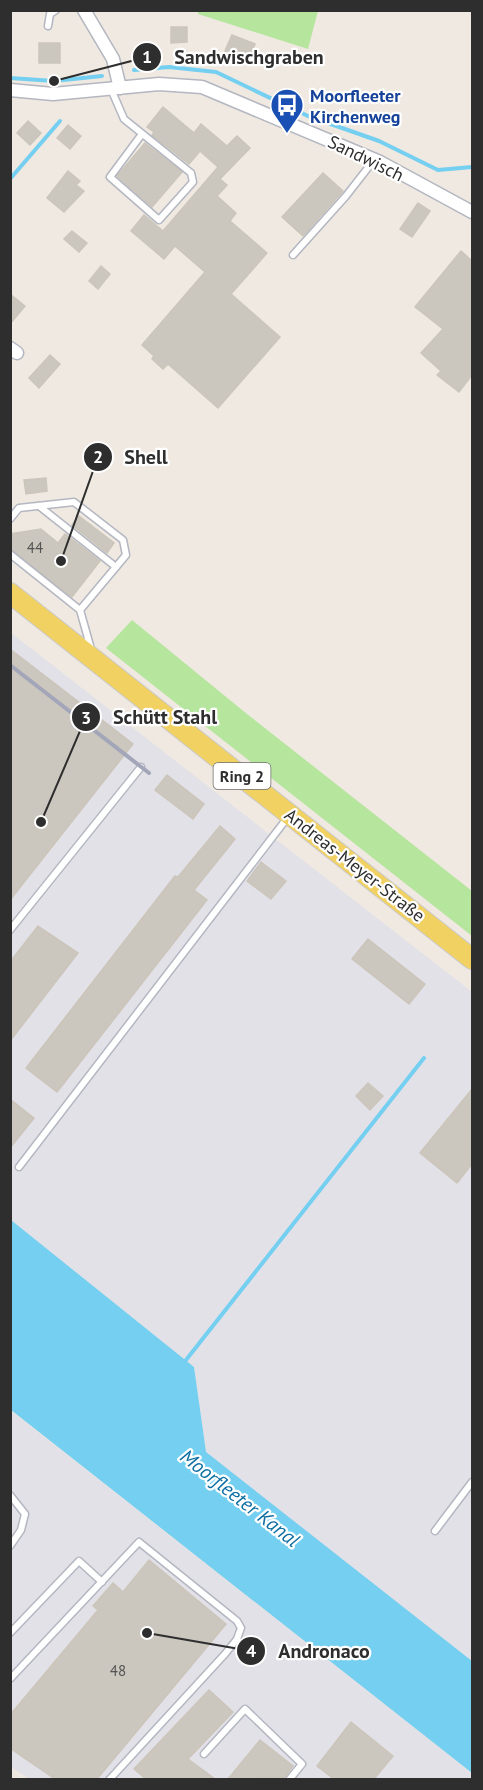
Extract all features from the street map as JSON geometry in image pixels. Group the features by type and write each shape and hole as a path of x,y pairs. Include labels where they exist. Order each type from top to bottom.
{"main road":[{"name":"Andreas-Meyer-Straße","path":"10,593 472,959"}],"street":[{"path":"84,10 116,65 115,89"},
{"name":"Sandwisch","path":"10,90 52,94 159,84 202,87 374,159 472,212"}],"lane":[{"path":"48,26 50,14 56,10"},
{"path":"115,89 124,119 191,173 193,182 159,220 110,177 142,134"},
{"path":"293,255 346,196 374,159"},
{"path":"10,519 19,508 74,502 123,540 126,555 80,610"},
{"path":"39,506 116,567"},
{"path":"10,554 80,610 94,658"},
{"path":"10,930 141,767"},
{"path":"19,1167 290,814"},
{"path":"435,1531 472,1482"},
{"path":"10,1495 25,1514 21,1530 10,1546"},
{"path":"10,1679 140,1542 237,1621 241,1628 237,1638 225,1654 109,1779"},
{"path":"10,1633 79,1561 102,1582"},
{"path":"204,1754 245,1709 302,1764 289,1779"}],"shaded area":[{"path":"10,632 472,992 472,1661 205,1452 194,1367 11,1220"},
{"path":"10,1410 472,1773 472,1779 31,1780 11,1767"}],"green space":[{"path":"198,10 318,11 308,49 198,14"},
{"path":"132,620 247,714 472,891 472,936 106,648"}],"water":[{"name":"Moorfleeter Kanal","path":"11,1220 194,1367 206,1452 472,1661 472,1773 11,1410"}],"building":[{"path":"171,27 187,27 187,42 171,43"},
{"path":"232,35 255,44 248,63 224,53"},
{"path":"39,43 60,43 60,63 39,63"},
{"path":"163,107 194,133 201,124 227,146 237,136 250,148 220,179 227,185 217,196 236,213 230,221 267,253 231,294 280,337 218,408 168,364 163,369 142,345 205,272 175,246 164,259 131,231 144,215 163,231 218,167 200,151 189,164 152,135 154,132 147,127"},
{"path":"28,121 41,133 30,145 17,133"},
{"path":"68,125 81,136 70,149 57,138"},
{"path":"145,143 182,172 152,207 117,176"},
{"path":"68,171 80,181 76,185 84,191 64,212 47,198"},
{"path":"323,173 343,191 303,236 282,217"},
{"path":"418,203 430,211 412,237 400,229"},
{"path":"72,231 87,243 79,252 64,239"},
{"path":"461,251 472,261 472,375 459,392 437,375 441,371 421,353 443,329 415,307"},
{"path":"101,266 110,274 98,289 89,281"},
{"path":"10,294 25,306 10,324"},
{"path":"50,355 60,364 39,388 29,378"},
{"path":"46,478 47,491 26,494 24,480"},
{"path":"79,516 114,543 107,553 72,525"},
{"path":"41,529 58,543 65,534 100,561 72,597 10,549 10,534"},
{"path":"10,649 133,744 10,900"},
{"path":"167,775 204,804 193,819 155,790"},
{"path":"220,826 235,839 194,890 207,900 57,1092 26,1068 175,876 178,877"},
{"path":"261,862 286,881 271,899 247,881"},
{"path":"38,926 78,953 10,1041 10,962"},
{"path":"368,939 425,984 409,1004 352,959"},
{"path":"368,1083 383,1096 370,1110 356,1096"},
{"path":"472,1089 472,1164 457,1183 420,1153"},
{"path":"10,1099 34,1118 10,1148"},
{"path":"149,1560 226,1624 97,1779 55,1779 10,1748 10,1715 98,1610 93,1606 113,1583 123,1592"},
{"path":"209,1690 233,1712 188,1759 215,1779 146,1779 134,1769"},
{"path":"351,1722 393,1756 374,1779 334,1779 317,1766"},
{"path":"260,1740 293,1766 284,1778 228,1779"}],"waterway":[{"path":"134,70 169,67 216,72 308,116 379,141 438,170 472,167"},
{"path":"10,78 54,81 102,76"},
{"path":"10,179 60,121"},
{"path":"186,1360 424,1058"}],"railway":[{"path":"10,665 149,773"}],"place":[{"name":"Sandwischgraben","path":"54,81"},
{"name":"Moorfleeter Kirchenweg","path":"287,134"},
{"name":"Shell","path":"61,561"},
{"name":"Schütt Stahl","path":"41,822"},
{"name":"Andronaco","path":"147,1633"}]}
